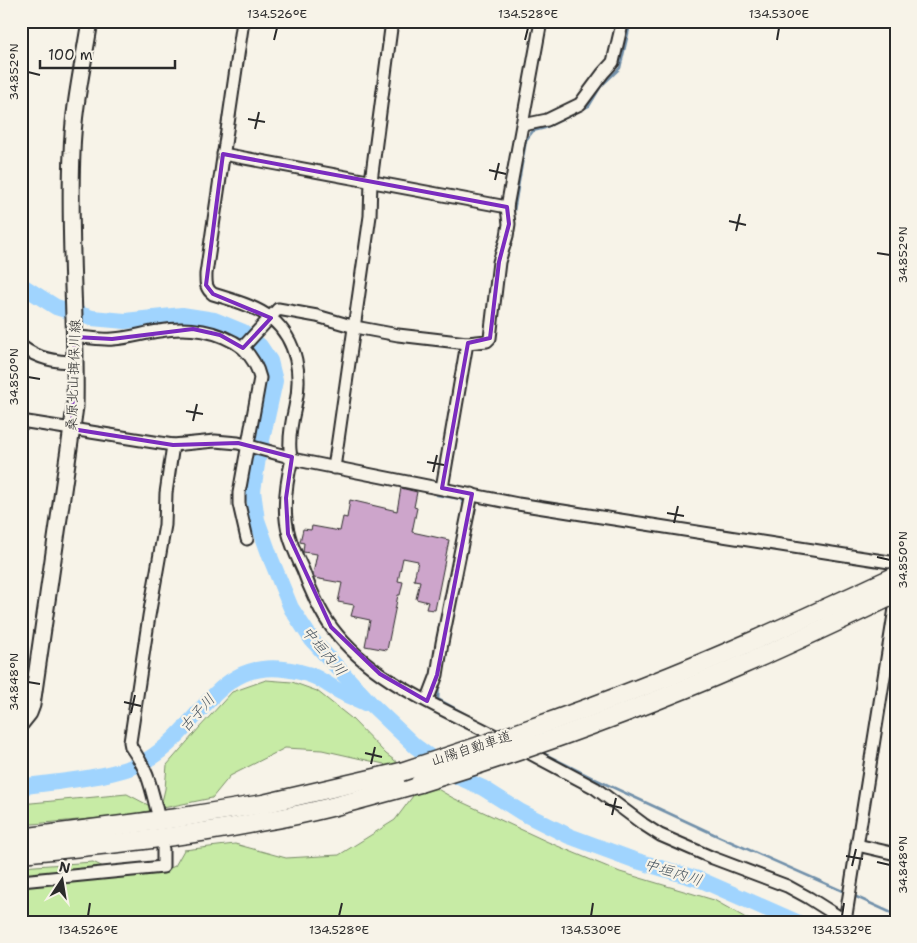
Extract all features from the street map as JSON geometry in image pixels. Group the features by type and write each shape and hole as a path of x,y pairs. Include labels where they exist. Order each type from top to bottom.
{"highway":[{"name":"山陽自動車道","path":"21,838 177,818 263,804 401,772 569,715 646,686 805,618 896,576"},
{"name":"山陽自動車道","path":"21,853 184,835 266,821 352,802 420,783 506,756 654,701 745,664 896,594"}],"main road":[{"name":"桑原北山揖保川線","path":"21,723 29,713 32,705 72,429 76,362 71,192 72,151 75,114 90,21"}],"street":[{"path":"242,21 206,285 208,291 213,294 245,305 280,328 289,342 298,364 300,376 290,431 286,498 288,534 307,580 331,627 352,651 397,686 463,718 595,788 660,835 713,858 787,886 845,921 896,602"},
{"path":"334,468 370,216 371,181 392,21"},
{"path":"244,347 278,309 398,335 467,343 487,341 490,338 499,262 508,236 508,207 541,21"},
{"path":"523,125 547,120 580,104 613,62 624,21"},
{"path":"223,154 508,207"},
{"path":"75,334 112,339 158,331 186,329 220,335 244,347 258,368 260,378 249,446 240,478 239,504 247,540"},
{"path":"442,488 467,343"},
{"path":"21,346 42,358 60,362 76,362"},
{"path":"21,421 173,445 215,441 249,446 289,458 334,468 518,504 896,563"},
{"path":"157,811 147,772 130,742 165,525 166,493 173,445"},
{"path":"427,701 437,675 472,494"},
{"path":"857,845 896,854"},
{"path":"21,881 164,866 162,849"}],"highlighted area":[{"path":"223,154 507,207 509,224 499,262 490,338 468,343 442,488 472,494 437,675 427,701 380,674 331,627 288,534 286,498 292,457 238,443 173,445 72,429 75,337 112,339 193,329 220,335 243,348 271,318 213,294 206,285"}],"green space":[{"path":"266,680 292,682 317,691 351,718 386,754 417,777 453,798 548,842 620,872 714,900 753,922 21,922 21,867 93,862 122,876 156,874 175,866 184,850 235,844 286,858 339,855 395,820 413,796 384,764 322,750 285,748 230,776 212,798 124,816 21,825 21,804 127,794 148,805 162,802 167,765 232,692"}],"building":[{"path":"401,488 417,492 414,507 417,508 412,532 449,540 435,610 426,609 428,602 416,599 420,581 414,580 418,561 403,558 398,581 403,582 400,595 398,595 387,650 365,646 370,620 351,616 354,605 338,602 342,583 314,578 317,554 303,552 304,543 300,542 303,529 311,530 312,526 340,531 343,517 347,518 350,500 397,511"}],"waterway":[{"path":"513,217 526,140 533,131 545,128 589,106 601,86 620,68 630,25 634,21"},
{"name":"中垣内川","path":"21,285 56,307 92,318 125,321 182,315 214,320 243,332 260,346 270,361 275,381 258,458 253,491 257,520 271,559 291,608 312,640 372,705 415,746 456,776 483,788 521,812 569,836 634,860 701,880 797,922"},
{"path":"438,490 437,495 461,499 464,506"},
{"name":"古子川","path":"21,787 103,775 120,771 147,760 167,746 214,695 230,681 249,672 272,668 300,672 317,678 365,703"},
{"path":"439,685 438,699 471,717"},
{"path":"539,751 720,837 847,893"},
{"path":"852,895 896,915"}]}
